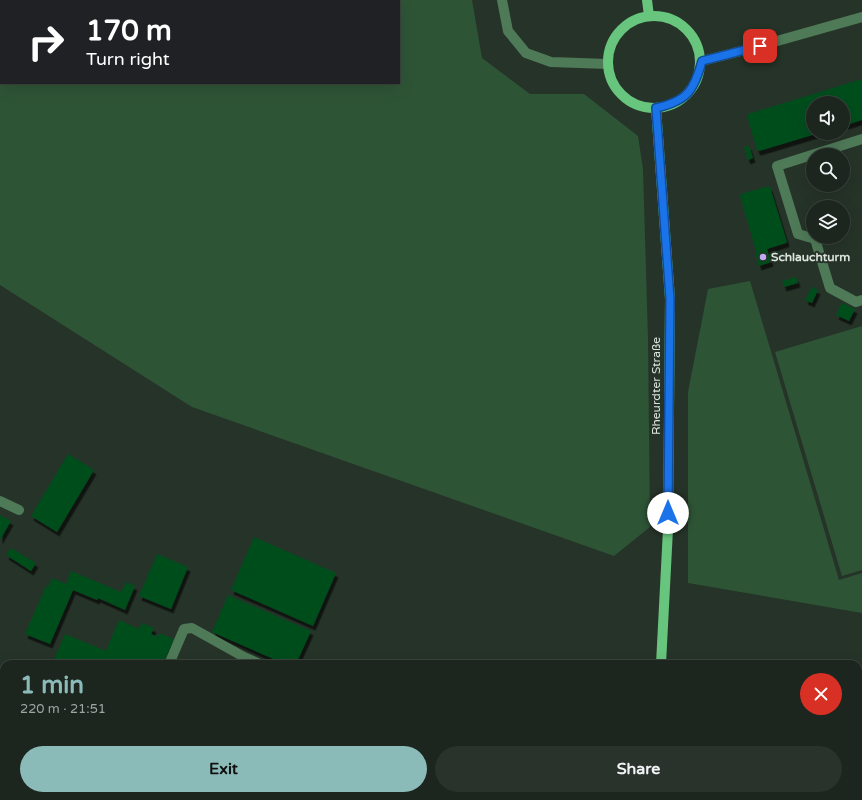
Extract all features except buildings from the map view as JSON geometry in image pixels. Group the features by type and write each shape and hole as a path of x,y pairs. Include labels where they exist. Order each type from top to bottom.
{"main road":[{"path":"647,0 649,16"},
{"path":"649,16 669,19 687,30 695,41 702,61 694,85 685,97 672,105 656,108 642,107 629,101 618,91 611,78 608,64 610,50 615,38 624,27 636,20 649,16"},
{"name":"Rheurdter Straße","path":"656,108 670,299 668,529 661,660"}],"street":[{"path":"502,0 508,31 526,53 551,62 608,64"},
{"path":"702,61 862,17"},
{"path":"862,139 777,166 798,234 815,239 830,288 856,302 862,300"},
{"path":"0,501 19,510"},
{"path":"171,660 184,629 187,628 192,628 251,660"}],"green space":[{"path":"400,0 472,0 482,58 530,94 584,94 638,136 643,169 648,339 650,527 614,556 192,407 0,285 0,84 400,84"},
{"path":"750,281 839,580 862,573 862,613 688,583 688,392 708,289"},
{"path":"862,326 862,570 842,576 775,352"}],"place":[{"name":"Schlauchturm","path":"763,257"}],"route":[{"path":"668,513 670,299 656,108 672,105 685,97 694,85 702,61 760,46"}]}
